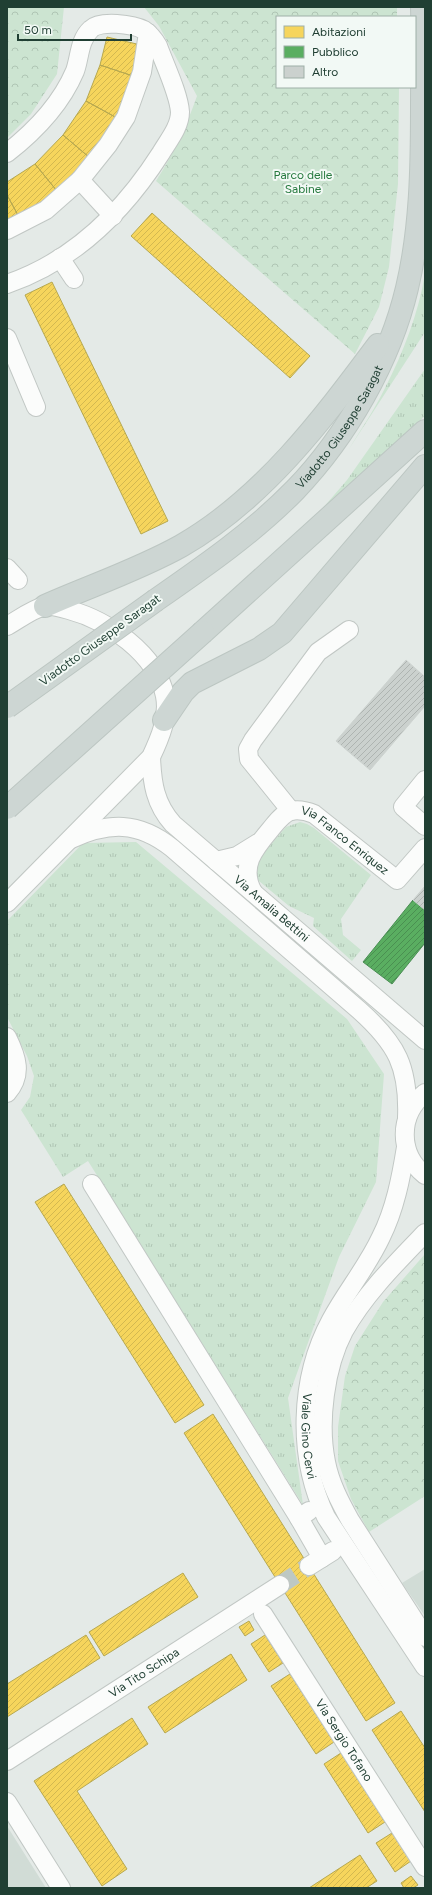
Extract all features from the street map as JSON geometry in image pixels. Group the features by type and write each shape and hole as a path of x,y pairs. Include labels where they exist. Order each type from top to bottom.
{"main road":[{"name":"Viadotto Giuseppe Saragat","path":"7,707 209,563 257,525 308,476 331,447 360,404 375,374 396,322 403,303 412,265 419,208 422,138 422,7"},
{"path":"45,606 170,552 217,522 237,506 264,482 289,455 345,389 396,322"},
{"path":"7,808 425,431"},
{"path":"164,720 183,692 192,683 260,649 282,633 425,466"}],"street":[{"path":"7,153 32,132 60,97 75,70 82,43 91,29 98,24 107,24 134,27 148,33 158,46 177,98 180,112 174,130 155,162 132,194 113,216 90,236 60,258 39,270 7,284"},
{"path":"7,230 46,210 80,180 108,144 126,117 142,72 148,33"},
{"path":"80,180 113,216"},
{"path":"60,258 74,279"},
{"path":"7,338 36,407"},
{"path":"7,626 45,606 66,609 97,619 113,630 134,648 152,667 161,683 165,701 164,720 151,757 7,903"},
{"path":"291,811 249,759 248,749 253,740 318,652 349,630"},
{"name":"Via Amalia Bettini","path":"151,757 154,789 164,813 173,824 425,1040"},
{"path":"425,780 403,807 425,826"},
{"name":"Via Franco Enriquez","path":"253,892 247,879 247,870 258,843 281,817 291,811 301,810 314,814 397,880 425,848"},
{"path":"71,839 104,828 126,827 144,830 172,848 355,1006 378,1028 394,1051 403,1068 407,1089 407,1118"},
{"name":"Via Franco Enriquez","path":"216,861 237,856 258,843"},
{"path":"7,1037 15,1054 18,1068 14,1084 7,1094"},
{"path":"425,1093 414,1104 407,1118 404,1130 406,1147 415,1165 425,1176"},
{"name":"Viale Gino Cervi","path":"406,1147 398,1192 382,1236 331,1320 318,1348 311,1370 306,1411 311,1470 320,1504 326,1517 425,1667"},
{"path":"92,1184 299,1518 316,1562 359,1534"},
{"name":"Viale Gino Cervi","path":"425,1233 359,1308 341,1337 329,1374 323,1442 326,1464 339,1500 425,1637"},
{"path":"299,1518 320,1504"},
{"name":"Via Tito Schipa","path":"7,1761 280,1585"},
{"name":"Via Sergio Tofano","path":"263,1614 425,1867"},
{"path":"7,1802 61,1888"}],"shaded area":[{"path":"425,1569 425,1616 402,1583"},
{"path":"7,1826 46,1888 7,1888"}],"green space":[{"path":"7,7 64,7 57,74 31,114 7,138"},
{"name":"Parco delle Sabine","path":"144,7 397,7 397,16 276,16 276,88 399,88 398,184 389,267 379,307 355,354 156,181 179,140 197,96 159,26"},
{"path":"425,273 425,332 349,449 377,404 392,375 410,332 419,302"},
{"path":"425,369 425,416 322,509 347,480"},
{"path":"300,822 314,828 371,875 341,919 343,935 361,950 352,961 313,926 314,918 289,906 259,881 256,876 256,867 259,858 286,827"},
{"path":"136,842 347,1019 384,1074 376,1182 339,1257 288,1398 303,1505 88,1161 63,1177 21,1110 30,1097 34,1076 27,1056 7,1017 7,921 83,843"},
{"path":"425,1254 425,1496 369,1532 351,1499 338,1461 338,1427 345,1376 355,1346 383,1302"}],"building: Abitazioni":[{"path":"107,37 141,45 133,76 100,65"},
{"path":"100,65 133,76 117,118 86,101"},
{"path":"86,101 117,118 90,158 63,135"},
{"path":"63,135 90,158 57,191 35,164"},
{"path":"35,164 57,191 19,217 7,195 7,182"},
{"path":"7,195 19,217 7,222"},
{"path":"152,213 310,356 290,378 131,236"},
{"path":"52,282 168,521 141,534 25,295"},
{"path":"64,1184 204,1405 175,1423 35,1202"},
{"path":"213,1414 395,1703 366,1721 184,1433"},
{"path":"183,1573 198,1597 104,1656 89,1632"},
{"path":"249,1621 254,1630 245,1636 239,1627"},
{"path":"86,1635 100,1658 7,1717 7,1684"},
{"path":"265,1635 283,1663 269,1672 251,1644"},
{"path":"231,1654 247,1680 165,1733 148,1707"},
{"path":"290,1674 334,1742 316,1754 271,1686"},
{"path":"401,1711 425,1748 425,1812 372,1730"},
{"path":"132,1718 148,1744 77,1791 127,1869 102,1886 34,1781"},
{"path":"341,1753 385,1822 368,1833 324,1764"},
{"path":"392,1833 411,1861 395,1872 376,1843"},
{"path":"360,1855 377,1881 366,1888 309,1888"},
{"path":"411,1876 418,1885 413,1888 404,1888 401,1883"}],"building: Pubblico":[{"path":"413,900 425,910 425,943 392,984 363,962"}],"building: Altro":[{"path":"406,660 425,677 425,706 370,770 336,741"},
{"path":"425,886 425,910 413,900"}],"tunnel":[{"path":"280,1585 309,1566"}]}
